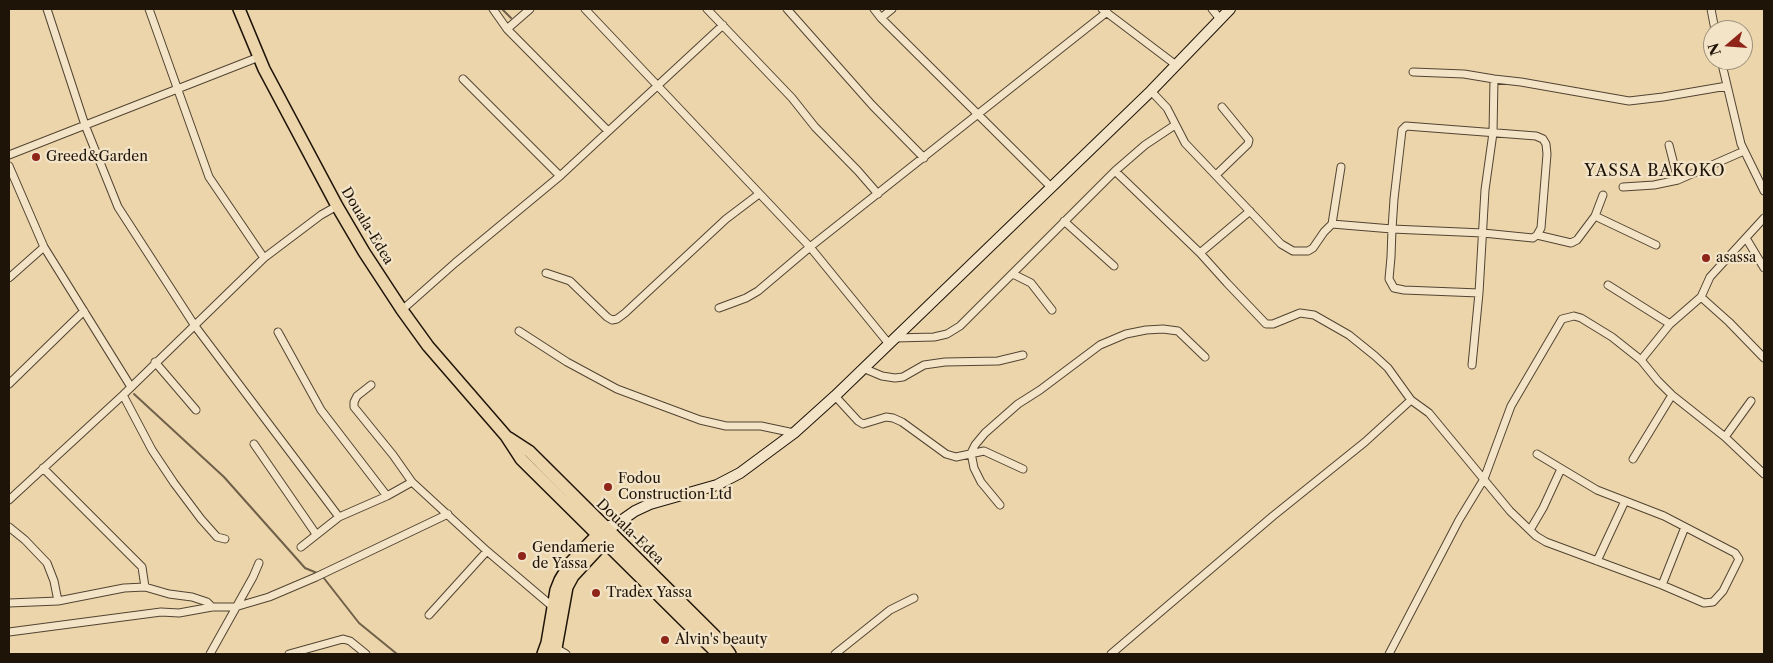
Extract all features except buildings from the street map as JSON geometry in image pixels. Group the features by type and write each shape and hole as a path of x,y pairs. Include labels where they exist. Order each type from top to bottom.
{"main road":[{"name":"Douala-Edea","path":"239,9 259,57 337,206 364,252 428,346 506,436 528,451 718,654"},
{"path":"550,650 556,590 564,572 606,533 635,511 650,504 717,485 740,472 794,433 1151,91 1230,9"},
{"name":"Douala-Edea","path":"606,533 723,644 730,654"},
{"path":"550,650 567,587 573,576 606,533"}],"street":[{"path":"47,9 86,125 118,207 195,326 339,517"},
{"path":"149,9 209,177 264,258"},
{"path":"493,9 507,29 608,131"},
{"path":"507,29 530,9"},
{"path":"585,9 810,247 892,341 934,337 947,334 960,326 1115,171 1145,145 1175,125"},
{"path":"707,9 792,98 815,127 878,194"},
{"path":"787,9 872,104 924,158"},
{"path":"874,9 1050,186"},
{"path":"881,18 892,9"},
{"path":"1212,9 1220,20"},
{"path":"719,308 746,298 758,291 1104,10 1176,64"},
{"path":"402,310 455,263 560,176 722,25"},
{"path":"9,155 259,57"},
{"path":"1723,70 1744,151 1764,191"},
{"path":"1412,72 1464,74 1629,101 1727,86"},
{"path":"463,79 560,176"},
{"path":"1472,365 1479,294 1485,190 1492,133 1494,79"},
{"path":"1151,91 1167,108 1185,143 1281,244 1293,251 1308,251 1313,248 1332,224 1341,167"},
{"path":"1216,175 1248,144 1249,140 1222,108"},
{"path":"1332,224 1392,229 1483,233 1533,238 1537,235 1540,228 1547,154 1546,144 1543,139 1536,136 1406,126 1402,130 1392,229 1389,279 1394,288 1415,291 1479,294"},
{"path":"1670,145 1678,180"},
{"path":"1623,187 1654,186 1678,180 1744,151"},
{"path":"9,166 44,247 131,387"},
{"path":"1115,171 1200,253 1266,324 1273,324 1300,313 1314,315 1335,325 1375,356 1388,368 1411,400 1429,413 1510,511 1536,536 1546,542 1662,585 1704,603 1713,602 1723,591 1739,560 1735,553 1664,516 1597,490 1538,454"},
{"path":"546,273 570,282 607,317 612,320 617,319 726,219 759,194"},
{"path":"1537,235 1571,243 1577,240 1595,216 1603,195"},
{"path":"9,500 124,395 155,362 195,326 264,258 321,215 337,206"},
{"path":"1200,253 1250,211"},
{"path":"1595,216 1656,245"},
{"path":"1641,360 1670,324 1701,297 1710,277 1764,218"},
{"path":"1064,222 1114,266"},
{"path":"1746,238 1764,268"},
{"path":"9,278 44,247"},
{"path":"1013,274 1031,283 1052,310"},
{"path":"1608,285 1670,324"},
{"path":"1701,297 1729,322 1764,358"},
{"path":"9,384 84,311"},
{"path":"1389,654 1484,478 1511,406 1562,319 1574,316 1581,318 1612,337 1641,360 1672,395 1725,437 1764,474"},
{"path":"1000,505 981,482 974,468 971,453 975,445 985,433 1018,404 1100,345 1126,334 1163,329 1178,331 1205,358"},
{"path":"519,331 567,362 617,389 700,420 726,426 761,426 794,433"},
{"path":"278,332 321,410 387,496"},
{"path":"863,368 882,376 895,378 903,377 924,365 945,362 998,361 1023,355"},
{"path":"155,362 196,410"},
{"path":"371,385 358,396 354,402 354,407 412,482 553,608"},
{"path":"124,395 152,450 174,483 217,537 225,539"},
{"path":"1633,459 1672,395"},
{"path":"834,396 863,424 886,417 893,418 902,422 946,454 956,457 984,451 1023,469"},
{"path":"1111,654 1273,516 1365,442 1411,400"},
{"path":"1725,437 1751,401"},
{"path":"254,444 316,534"},
{"path":"43,468 142,567 145,588"},
{"path":"1530,530 1543,508 1561,469"},
{"path":"301,547 339,517 387,496 412,482"},
{"path":"1597,562 1626,501"},
{"path":"9,632 161,612 179,613 212,607 235,608 269,597 316,577 327,570 448,514"},
{"path":"9,527 25,540 47,564 54,581 58,601"},
{"path":"1662,585 1685,527"},
{"path":"428,615 487,551"},
{"path":"210,654 259,563"},
{"path":"9,604 58,601 124,588 145,588 192,597 208,602 212,607"},
{"path":"835,654 890,610 914,598"},
{"path":"289,654 346,639 366,654"},
{"path":"550,650 566,654"}],"waterway":[{"path":"502,9 511,18"},
{"path":"134,394 224,477 305,568 317,573"},
{"path":"323,577 359,623 397,654"}],"place":[{"name":"Greed&Garden","path":"36,157"},
{"name":"asassa","path":"1706,258"},
{"name":"Fodou Construction Ltd","path":"608,487"},
{"name":"Gendamerie de Yassa","path":"522,556"},
{"name":"Tradex Yassa","path":"596,593"},
{"name":"Alvin's beauty","path":"665,640"}],"district":[{"name":"YASSA BAKOKO","path":"1655,171"}]}
